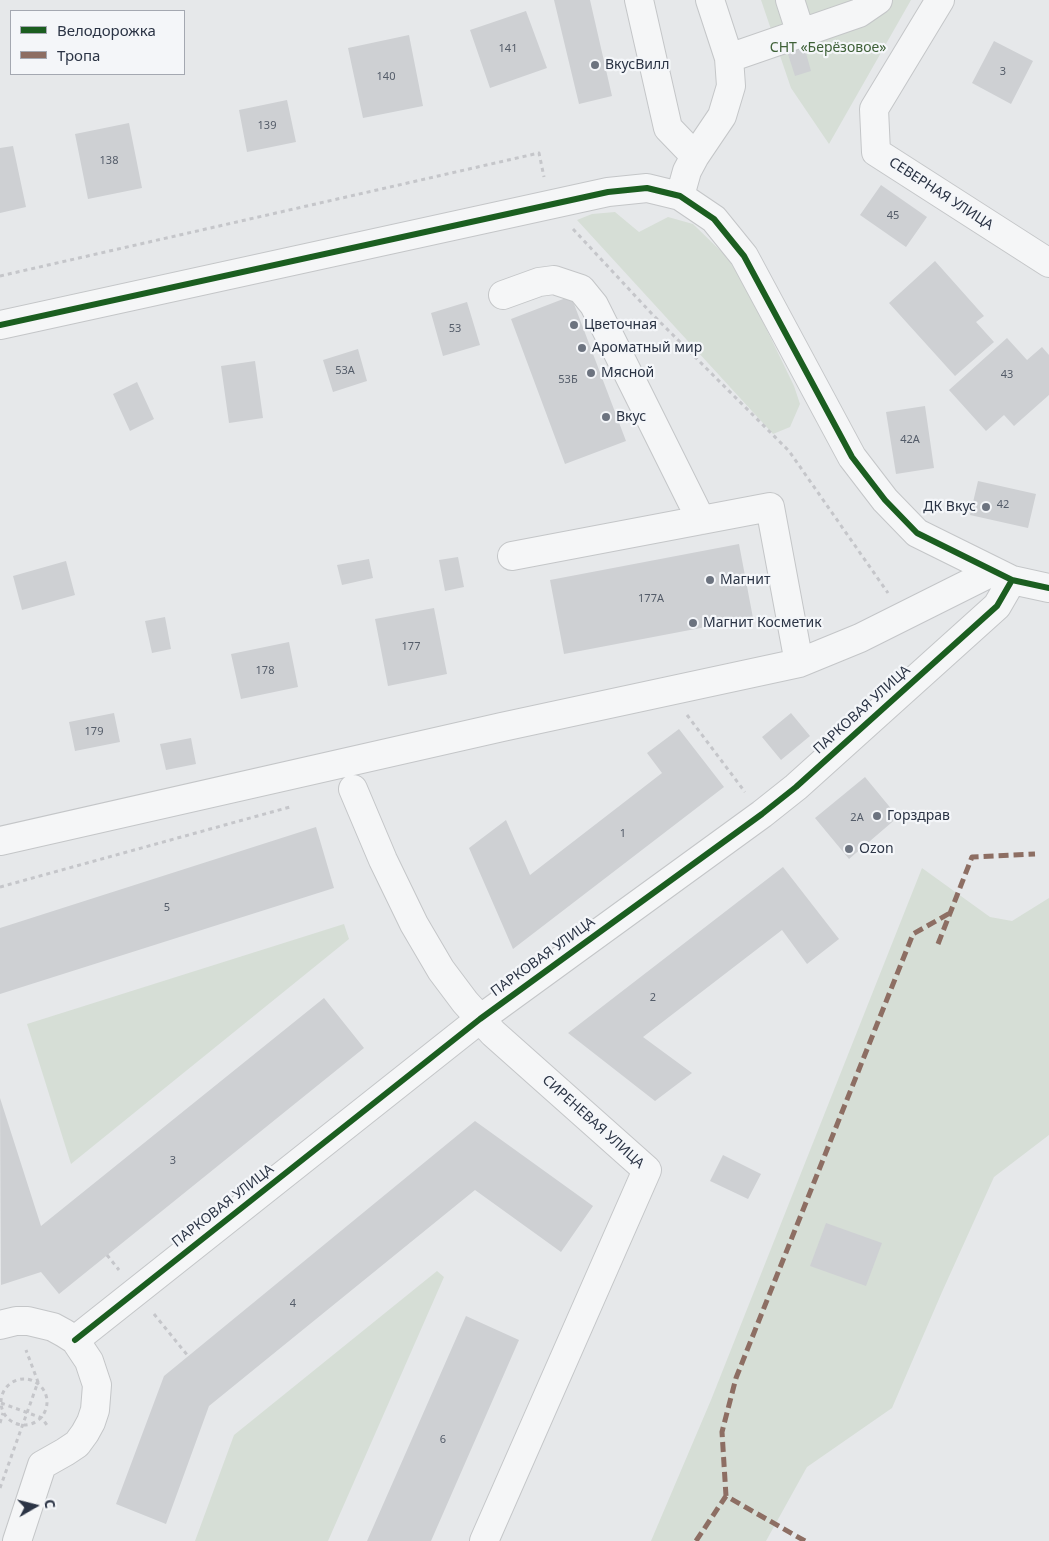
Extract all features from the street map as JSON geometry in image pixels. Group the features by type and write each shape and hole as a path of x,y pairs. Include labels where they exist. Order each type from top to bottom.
{"street":[{"path":"639,0 668,128 695,156"},
{"path":"680,196 687,171 722,116 732,86 728,58 710,0"},
{"path":"790,0 801,34"},
{"path":"728,58 860,13 878,0"},
{"name":"СЕВЕРНАЯ УЛИЦА","path":"940,0 874,109 876,152 1049,264"},
{"path":"0,325 608,192 647,188 680,196 714,219 744,256 852,457 885,500 917,533 1003,576 1049,588"},
{"path":"503,295 539,282 554,280 581,289 594,305 701,520"},
{"path":"512,556 770,507 799,663"},
{"path":"0,841 799,663 1003,576"},
{"name":"ПАРКОВАЯ УЛИЦА","path":"75,1340 480,1019 762,814 796,787 996,606 1003,576"},
{"name":"СИРЕНЕВАЯ УЛИЦА","path":"353,789 383,860 414,924 441,970 493,1033 647,1170 484,1541"},
{"path":"8,1323 41,1323 53,1326 75,1340 92,1367 97,1385 97,1398 91,1422 85,1434 77,1444 66,1452 42,1465 17,1541"}],"path":[{"path":"685,714 762,814"},
{"path":"0,887 296,805"},
{"path":"8,1323 48,1399 42,1418 33,1424 22,1425 11,1421 0,1403 5,1388 14,1380 26,1378 38,1382"},
{"path":"0,1488 38,1382"},
{"path":"0,1403 42,1418 66,1452"},
{"path":"0,1423 4,1412"}],"green space":[{"name":"СНТ «Берёзовое»","path":"761,0 911,0 829,144 791,88"},
{"path":"615,212 639,232 668,217 693,224 728,258 750,295 794,386 800,404 790,427 773,434 577,220 592,214"},
{"path":"922,868 990,917 1012,921 1049,898 1049,1135 994,1177 892,1408 807,1467 766,1541 651,1541 711,1400"},
{"path":"344,924 349,939 71,1164 27,1024"},
{"path":"437,1271 444,1277 328,1541 195,1541 234,1435"}],"building":[{"path":"554,0 590,0 612,96 579,104"},
{"path":"526,11 547,68 490,88 470,30"},
{"path":"409,35 423,106 363,118 348,48"},
{"path":"994,41 1033,61 1011,104 972,83"},
{"path":"804,46 811,71 795,76 787,51"},
{"path":"287,100 296,142 247,152 239,110"},
{"path":"129,123 142,188 88,199 75,134"},
{"path":"13,146 26,207 0,213 0,148"},
{"path":"881,185 927,217 906,247 860,215"},
{"path":"935,261 984,316 976,322 994,342 955,376 889,303"},
{"path":"571,296 626,441 565,464 511,319"},
{"path":"467,302 480,345 443,356 431,313"},
{"path":"1007,338 1027,360 1042,347 1049,355 1049,395 1014,426 1004,415 986,431 949,390"},
{"path":"358,349 367,381 333,392 323,360"},
{"path":"255,361 263,418 229,423 221,366"},
{"path":"137,382 154,419 130,431 113,394"},
{"path":"925,406 934,468 896,474 886,412"},
{"path":"978,481 1036,494 1028,528 970,515"},
{"path":"739,544 753,618 564,654 550,580"},
{"path":"458,557 464,587 445,591 439,560"},
{"path":"369,559 373,578 342,585 337,565"},
{"path":"66,561 75,595 22,610 13,576"},
{"path":"434,608 447,674 388,686 375,619"},
{"path":"165,617 171,649 152,653 145,621"},
{"path":"289,642 298,687 241,699 231,654"},
{"path":"114,713 120,742 75,751 69,722"},
{"path":"791,713 810,736 781,760 762,737"},
{"path":"679,729 724,787 513,949 469,848 506,820 530,875 662,773 647,753"},
{"path":"191,738 196,764 166,770 160,744"},
{"path":"865,777 898,817 849,859 815,818"},
{"path":"316,827 334,888 0,994 0,928"},
{"path":"783,867 839,939 807,964 782,930 643,1037 692,1073 655,1101 568,1033"},
{"path":"324,998 364,1048 59,1294 41,1272 1,1285 0,1098 41,1226"},
{"path":"475,1121 593,1206 561,1252 475,1190 209,1406 166,1524 116,1504 164,1376"},
{"path":"723,1155 761,1174 748,1199 710,1181"},
{"path":"826,1223 882,1243 866,1286 810,1266"},
{"path":"466,1316 519,1340 431,1541 367,1541"}],"marked path":[{"path":"938,944 972,857 1035,854"},
{"path":"805,1541 726,1496 722,1432 736,1378 913,934 950,913"},
{"path":"696,1541 726,1496"}],"cycle path":[{"path":"0,325 608,192 647,188 680,196 714,219 744,256 852,457 885,500 917,533 1012,580 1049,588"},
{"path":"75,1340 480,1019 762,814 796,787 997,606 1012,580"}],"place":[{"name":"ВкусВилл","path":"595,65"},
{"name":"Цветочная","path":"574,325"},
{"name":"Ароматный мир","path":"582,348"},
{"name":"Мясной","path":"591,373"},
{"name":"Вкус","path":"606,417"},
{"name":"ДК Вкус","path":"986,507"},
{"name":"Магнит","path":"710,580"},
{"name":"Магнит Косметик","path":"693,623"},
{"name":"Горздрав","path":"877,816"},
{"name":"Ozon","path":"849,849"}]}
